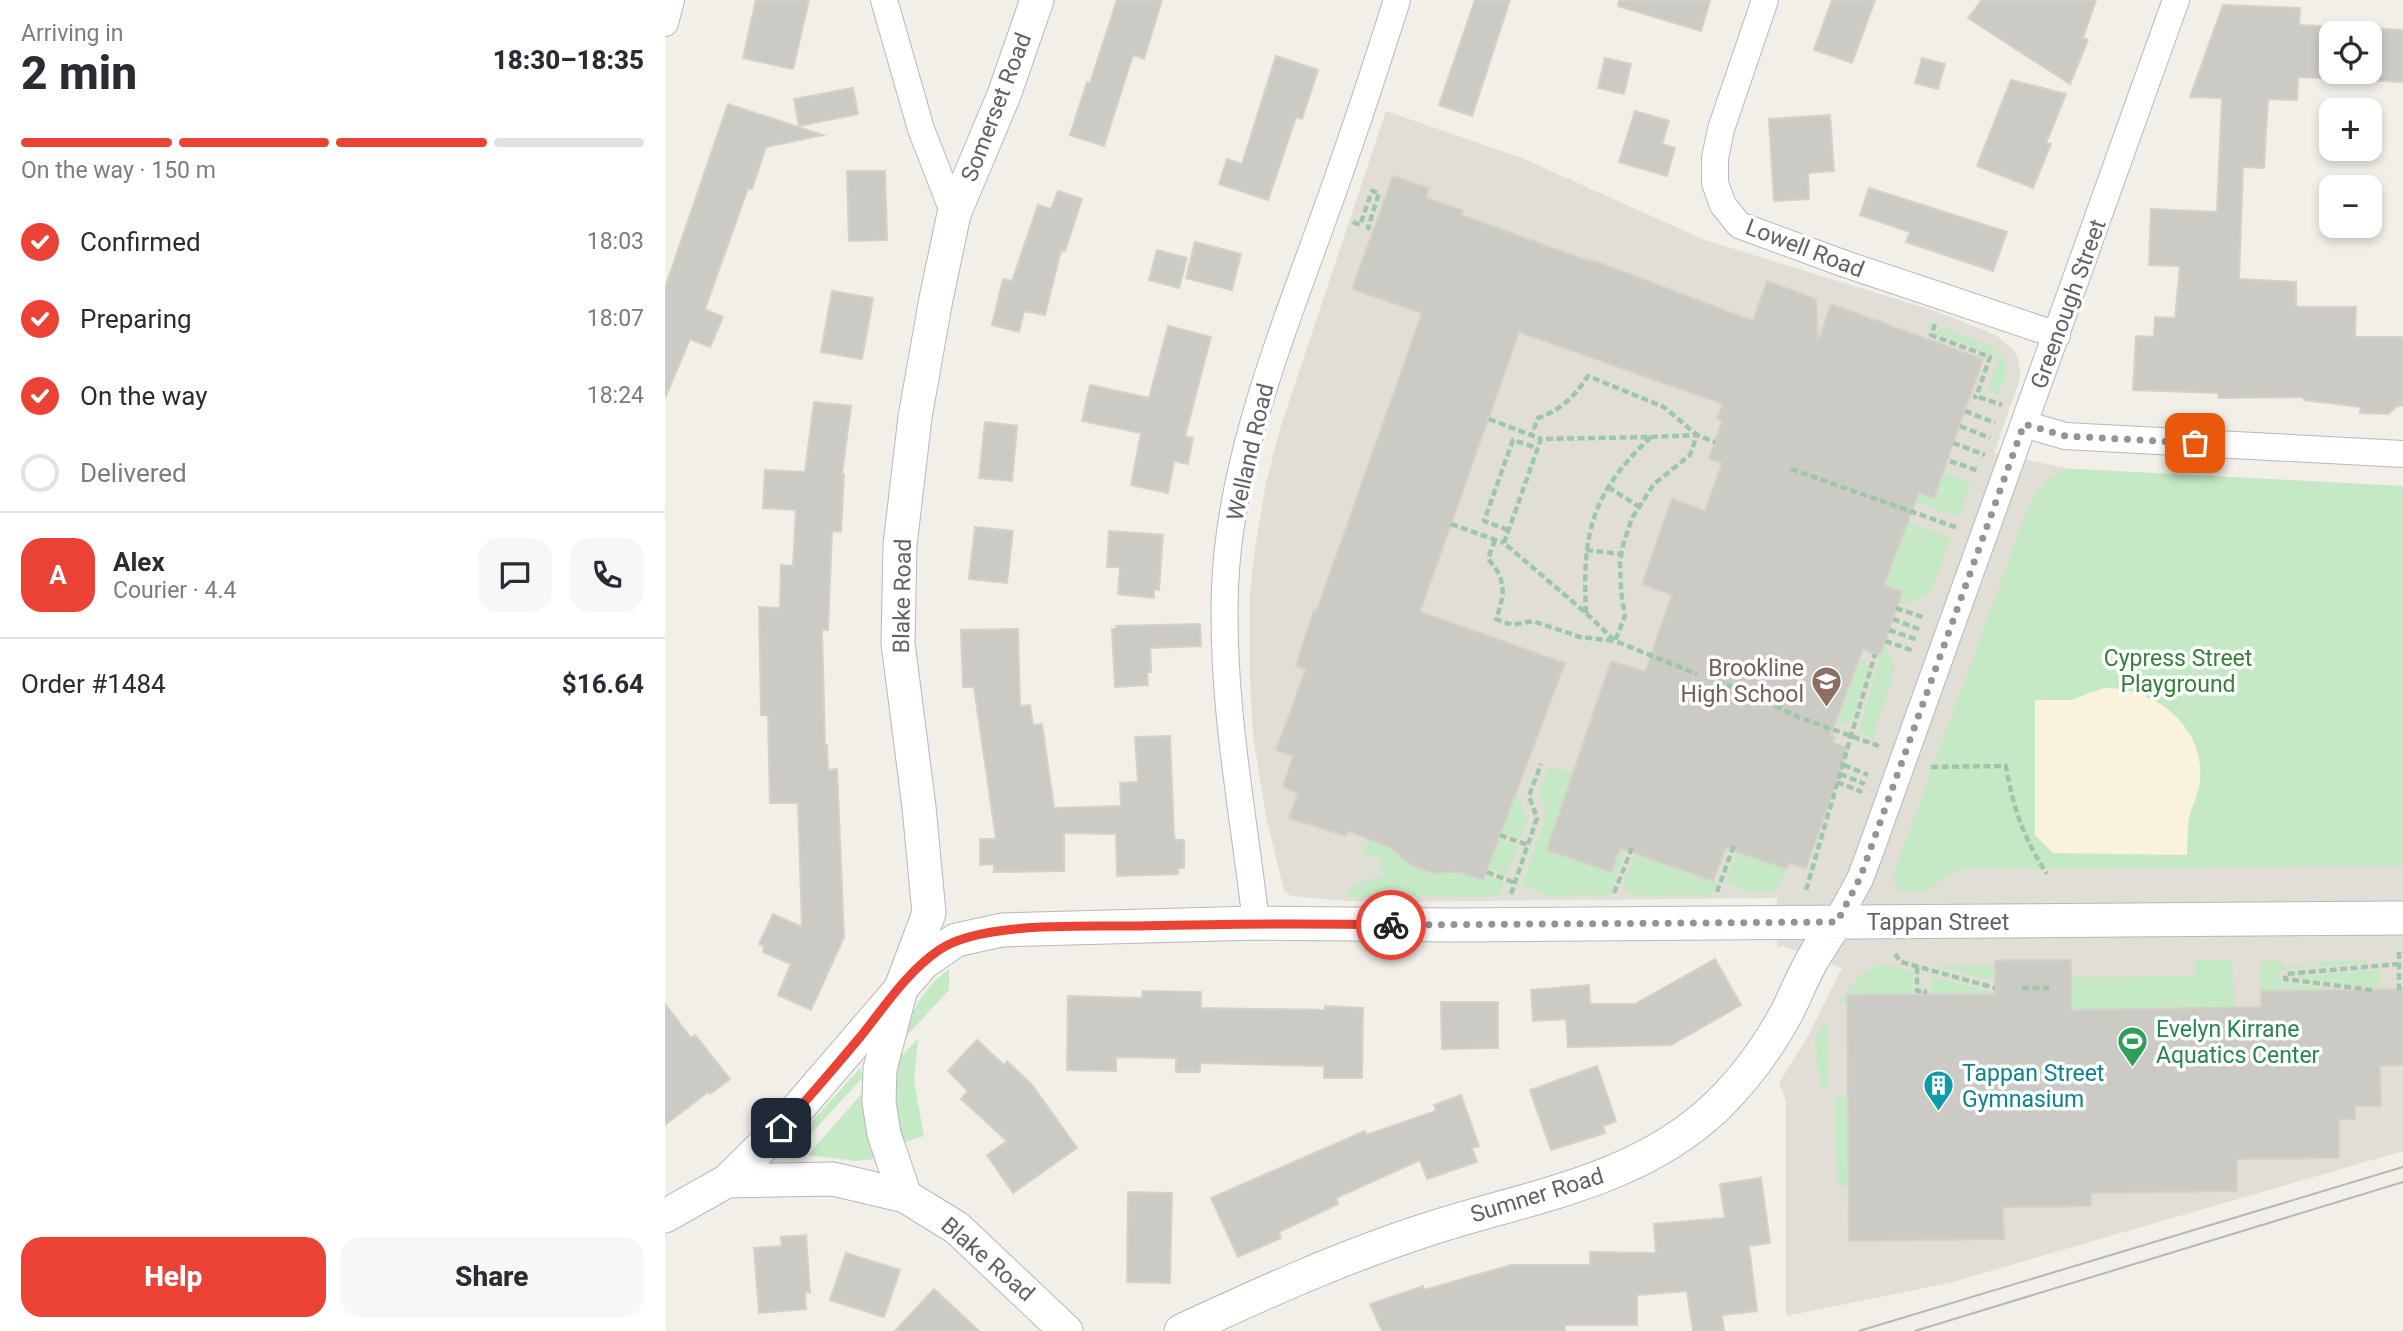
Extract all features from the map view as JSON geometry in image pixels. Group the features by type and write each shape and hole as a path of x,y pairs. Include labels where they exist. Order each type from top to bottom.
{"street":[{"path":"665,23 670,0"},
{"path":"884,0 921,129 954,214"},
{"name":"Somerset Road","path":"954,214 1004,95 1037,0"},
{"name":"Welland Road","path":"1256,923 1229,727 1225,660 1225,584 1236,494 1273,356 1356,130 1397,0"},
{"name":"Lowell Road","path":"1765,0 1734,90 1715,158 1715,183 1723,205 1738,225 2057,335"},
{"name":"Greenough Street","path":"1837,922 1860,878 2176,0"},
{"name":"Blake Road","path":"905,1196 886,1143 880,1102 880,1069 902,985 929,913 919,807 898,643 900,545 915,417 954,214"},
{"path":"2024,424 2065,436 2403,454"},
{"name":"Tappan Street","path":"665,1216 727,1181 805,1103 923,963 957,940 980,933 1073,927 1256,923 1454,925 2403,918"},
{"name":"Sumner Road","path":"1181,1331 1249,1299 1375,1247 1427,1229 1583,1184 1649,1154 1696,1124 1718,1105 1766,1045 1787,1011 1813,957 1837,922"},
{"name":"Blake Road","path":"727,1181 833,1180 905,1196 957,1228 1066,1331"}],"path":[{"path":"1349,220 1360,225 1369,228 1379,193 1372,191 1360,225"},
{"path":"1937,320 1931,335 1990,357 1976,397 1973,396"},
{"path":"1531,436 1538,418 1559,409 1588,376 1664,407 1697,435 1715,442"},
{"path":"1979,397 1995,402"},
{"path":"1965,411 1989,421"},
{"path":"1489,419 1541,439 1697,435"},
{"path":"1960,426 1983,435"},
{"path":"1615,641 1625,616 1620,577 1621,554 1632,517 1654,484 1690,455 1697,435"},
{"path":"1585,613 1585,550 1593,516 1626,460 1651,437"},
{"path":"1504,543 1541,439"},
{"path":"1509,530 1484,521 1513,440 1538,449"},
{"path":"1953,443 1978,452"},
{"path":"1950,461 1972,468"},
{"path":"1791,469 1961,529"},
{"path":"1608,487 1638,506"},
{"path":"1451,524 1504,543 1615,641"},
{"path":"1495,540 1488,559 1499,573 1504,590 1496,619 1512,625 1533,621 1580,637 1615,641 1697,674"},
{"path":"1585,550 1621,554"},
{"path":"1896,608 1928,619"},
{"path":"1893,619 1923,631"},
{"path":"1889,630 1919,641"},
{"path":"1885,641 1915,652"},
{"path":"1804,897 1875,654"},
{"path":"1717,681 1763,699 1798,717 1872,744"},
{"path":"1508,901 1537,818 1529,796 1541,764"},
{"path":"1843,765 1860,771"},
{"path":"1928,767 2006,766 2017,817 2047,874"},
{"path":"1840,774 1857,780"},
{"path":"1837,782 1863,792"},
{"path":"1500,835 1528,845"},
{"path":"1715,900 1734,845"},
{"path":"1611,901 1632,848"},
{"path":"1487,872 1515,883"},
{"path":"1888,946 1901,962 1995,988"},
{"path":"2399,952 2399,990"},
{"path":"2372,990 2285,979 2285,974 2399,964"},
{"path":"1917,967 1917,991 1925,991 1925,994"},
{"path":"2022,988 2049,988"}],"shaded area":[{"name":"Brookline High School","path":"1386,111 1522,158 1705,240 1935,311 1996,335 2014,350 2020,373 1994,453 2071,469 2403,486 2403,1151 1949,1283 1786,1316 1786,1101 1779,1083 1808,1036 1842,968 1783,946 1777,948 1777,898 1388,902 1291,896 1284,891 1266,816 1253,735 1250,590 1256,543 1266,483 1280,429"}],"green space":[{"path":"1940,327 1980,342 1999,353 2006,368 1998,395 1988,388 1999,357 1937,334"},
{"path":"1794,459 1847,467 1934,498 1943,473 1971,483 1959,517"},
{"name":"Cypress Street Playground","path":"2076,469 2403,486 2403,866 1961,869 1922,891 1914,893 1896,889 1893,878 1901,854 2029,505 2054,476"},
{"path":"1788,478 1951,538 1931,591 1916,601 1898,603"},
{"path":"1883,646 1886,647 1895,668 1873,738 1859,732"},
{"path":"1860,659 1865,661 1868,668 1853,718 1846,724 1832,724 1780,685 1843,704"},
{"path":"1549,766 1573,773 1547,850 1611,872 1619,851 1625,853 1610,895 1550,896 1522,885 1547,814 1539,795"},
{"path":"1517,791 1527,820 1520,838 1501,832"},
{"path":"1368,839 1390,847 1404,860 1432,873 1459,872 1483,880 1485,876 1504,882 1499,894 1495,896 1347,897 1352,885 1384,875 1379,854 1362,858"},
{"path":"1499,839 1518,846 1506,875 1488,868"},
{"path":"1637,849 1651,859 1717,882 1712,895 1639,896 1622,889"},
{"path":"1737,852 1787,869 1776,888 1762,893 1726,882"},
{"path":"2195,960 2232,960 2235,1007 2071,1010 2071,977 2194,976"},
{"path":"2367,960 2367,963 2280,970 2280,982 2345,990 2261,991 2260,961 2283,961 2284,966 2316,966 2317,961"},
{"path":"1881,964 1913,971 1913,994 1848,995 1848,1004 1838,1003 1860,975"},
{"path":"1932,966 1995,966 1995,981"},
{"path":"949,969 949,990 900,1043 919,1002 931,985"},
{"path":"2379,970 2379,988 2294,977"},
{"path":"1931,976 1995,993 1995,994 1931,994"},
{"path":"1827,1019 1828,1087 1821,1087 1815,1040"},
{"path":"918,1039 914,1081 924,1136 902,1143 896,1111 897,1060"},
{"path":"860,1068 863,1077 798,1148 798,1137"},
{"path":"865,1090 873,1159 857,1161 808,1155"},
{"path":"1835,1097 1848,1097 1849,1186 1837,1186"}],"sand":[{"path":"2104,688 2142,695 2159,703 2186,727 2194,743 2199,761 2200,781 2189,818 2187,855 2053,853 2035,835 2035,700 2071,700"}],"building":[{"path":"756,0 809,0 793,69 743,58"},
{"path":"1117,0 1162,0 1144,59 1133,55 1104,146 1070,135"},
{"path":"1475,0 1510,0 1472,116 1439,105"},
{"path":"1619,0 1710,0 1701,31 1618,6"},
{"path":"1832,0 1875,0 1852,63 1814,50"},
{"path":"1982,0 2096,0 2083,38 2088,40 2070,84 1968,18"},
{"path":"2223,5 2300,8 2299,25 2319,26 2319,78 2298,77 2297,100 2268,99 2264,168 2243,167 2239,279 2296,282 2296,307 2356,307 2355,337 2403,337 2403,405 2388,414 2360,413 2361,407 2304,400 2304,397 2219,398 2218,393 2133,390 2136,336 2154,337 2155,317 2175,318 2180,266 2149,265 2151,209 2217,212 2222,98 2190,97"},
{"path":"2382,29 2403,30 2403,82 2382,81"},
{"path":"1276,56 1318,70 1302,119 1296,117 1268,200 1219,184 1227,159 1242,164"},
{"path":"1605,58 1631,64 1624,94 1598,88"},
{"path":"1922,58 1945,64 1938,89 1915,83"},
{"path":"2011,80 2066,94 2046,143 2051,144 2033,188 1977,166"},
{"path":"853,88 858,114 799,126 794,99"},
{"path":"728,104 823,135 766,147 752,189 748,188 705,309 723,317 710,347 690,339 665,398 665,288"},
{"path":"1635,111 1669,121 1662,144 1675,148 1667,176 1619,162"},
{"path":"1830,115 1834,171 1808,173 1809,199 1774,201 1769,119"},
{"path":"847,171 885,171 887,240 849,241"},
{"name":"Brookline High School","path":"1393,176 1429,188 1426,198 1463,210 1461,215 1592,260 1753,321 1767,281 1816,299 1818,342 1831,304 1983,359 1934,498 1919,493 1884,585 1902,592 1880,656 1863,649 1831,735 1835,737 1833,742 1848,748 1806,868 1789,863 1787,869 1726,848 1713,881 1620,848 1611,872 1547,850 1611,661 1645,672 1672,595 1642,584 1672,499 1705,511 1722,463 1709,459 1722,421 1717,419 1723,404 1519,332 1420,612 1565,663 1483,880 1459,872 1432,873 1411,865 1390,847 1348,831 1346,836 1289,818 1298,793 1283,787 1293,756 1276,750 1306,669 1296,666 1314,609 1317,610 1422,313 1352,289"},
{"path":"1869,188 2007,232 1993,271 1906,242 1910,232 1860,215"},
{"path":"1058,191 1082,199 1065,251 1061,250 1045,315 1024,311 1019,332 992,325 1003,279 1012,281 1038,205 1051,209"},
{"path":"1195,242 1241,254 1232,290 1186,278"},
{"path":"1157,250 1187,258 1179,288 1149,280"},
{"path":"832,291 873,298 862,359 821,352"},
{"path":"1168,326 1211,337 1185,436 1193,438 1188,464 1174,461 1168,493 1131,485 1141,433 1082,421 1090,385 1149,398"},
{"path":"814,402 851,406 842,474 841,532 832,531 828,630 822,630 825,745 828,770 837,769 844,937 811,1010 778,995 791,964 763,952 764,946 759,944 773,914 802,927 798,803 770,803 768,715 761,715 759,607 780,608 781,565 793,566 796,510 763,508 765,470 805,472"},
{"path":"985,422 1017,426 1012,481 979,478"},
{"path":"975,527 1013,531 1007,583 969,579"},
{"path":"1109,531 1163,535 1159,590 1154,589 1154,598 1118,594 1120,567 1107,567"},
{"path":"1200,624 1201,646 1150,648 1151,672 1147,672 1148,685 1115,687 1112,629 1116,629 1116,626"},
{"path":"1018,629 1020,706 1030,705 1033,725 1042,724 1054,808 1121,806 1120,783 1138,782 1135,737 1170,736 1174,835 1175,840 1184,840 1184,868 1178,868 1178,874 1117,876 1116,834 1064,833 1064,871 994,872 994,864 980,865 980,839 996,839 974,687 963,687 961,630"},
{"path":"1715,959 1741,1005 1671,1045 1568,1047 1566,1019 1533,1021 1531,990 1589,985 1590,1004 1635,1004"},
{"path":"2071,960 2071,1010 2261,1007 2261,991 2403,989 2403,1065 2380,1066 2381,1106 2355,1106 2355,1119 2339,1119 2339,1158 2237,1159 2237,1191 2091,1193 2091,1206 2003,1207 2004,1239 1849,1241 1847,995 1995,994 1995,961"},
{"path":"1143,991 1201,992 1201,1008 1363,1008 1362,1078 1324,1078 1324,1066 1200,1063 1200,1072 1176,1072 1176,1058 1116,1057 1116,1071 1067,1070 1068,996 1142,998"},
{"path":"1441,1002 1498,1002 1498,1048 1442,1049"},
{"path":"665,1004 691,1038 695,1035 730,1079 665,1125"},
{"path":"977,1040 1004,1065 1007,1061 1032,1085 1077,1148 1013,1193 987,1155 1007,1141 961,1099 968,1091 948,1071"},
{"path":"1597,1066 1616,1121 1603,1126 1605,1133 1551,1150 1530,1090"},
{"path":"1461,1095 1479,1146 1472,1148 1477,1162 1427,1179 1420,1160 1336,1198 1338,1204 1279,1232 1281,1238 1238,1257 1211,1198 1365,1131 1366,1135 1436,1111 1434,1105"},
{"path":"1761,1178 1770,1243 1749,1246 1757,1311 1722,1315 1724,1331 1693,1331 1687,1291 1637,1295 1637,1325 1565,1325 1565,1331 1382,1331 1370,1304 1423,1286 1424,1290 1511,1265 1590,1265 1590,1252 1656,1253 1654,1224 1725,1218 1720,1184"},
{"path":"1128,1192 1172,1193 1170,1283 1127,1282"},
{"path":"806,1235 810,1293 805,1291 806,1309 759,1313 754,1248 782,1246 781,1237"},
{"path":"846,1253 900,1270 884,1317 830,1300"},
{"path":"934,1289 979,1331 895,1331"}],"tram line":[{"path":"1859,1331 2403,1167"},
{"path":"1915,1331 2403,1182"}],"way so far":[{"path":"1391,925 1837,922 1860,878 2024,424 2065,436 2195,443"}],"place":[{"name":"Brookline High School","path":"1827,708"},
{"name":"Evelyn Kirrane Aquatics Center","path":"2133,1069"},
{"name":"Tappan Street Gymnasium","path":"1939,1113"}],"route":[{"path":"781,1128 846,1055 902,985 940,949 957,940 1002,930 1084,927 1256,923 1391,925"}]}
